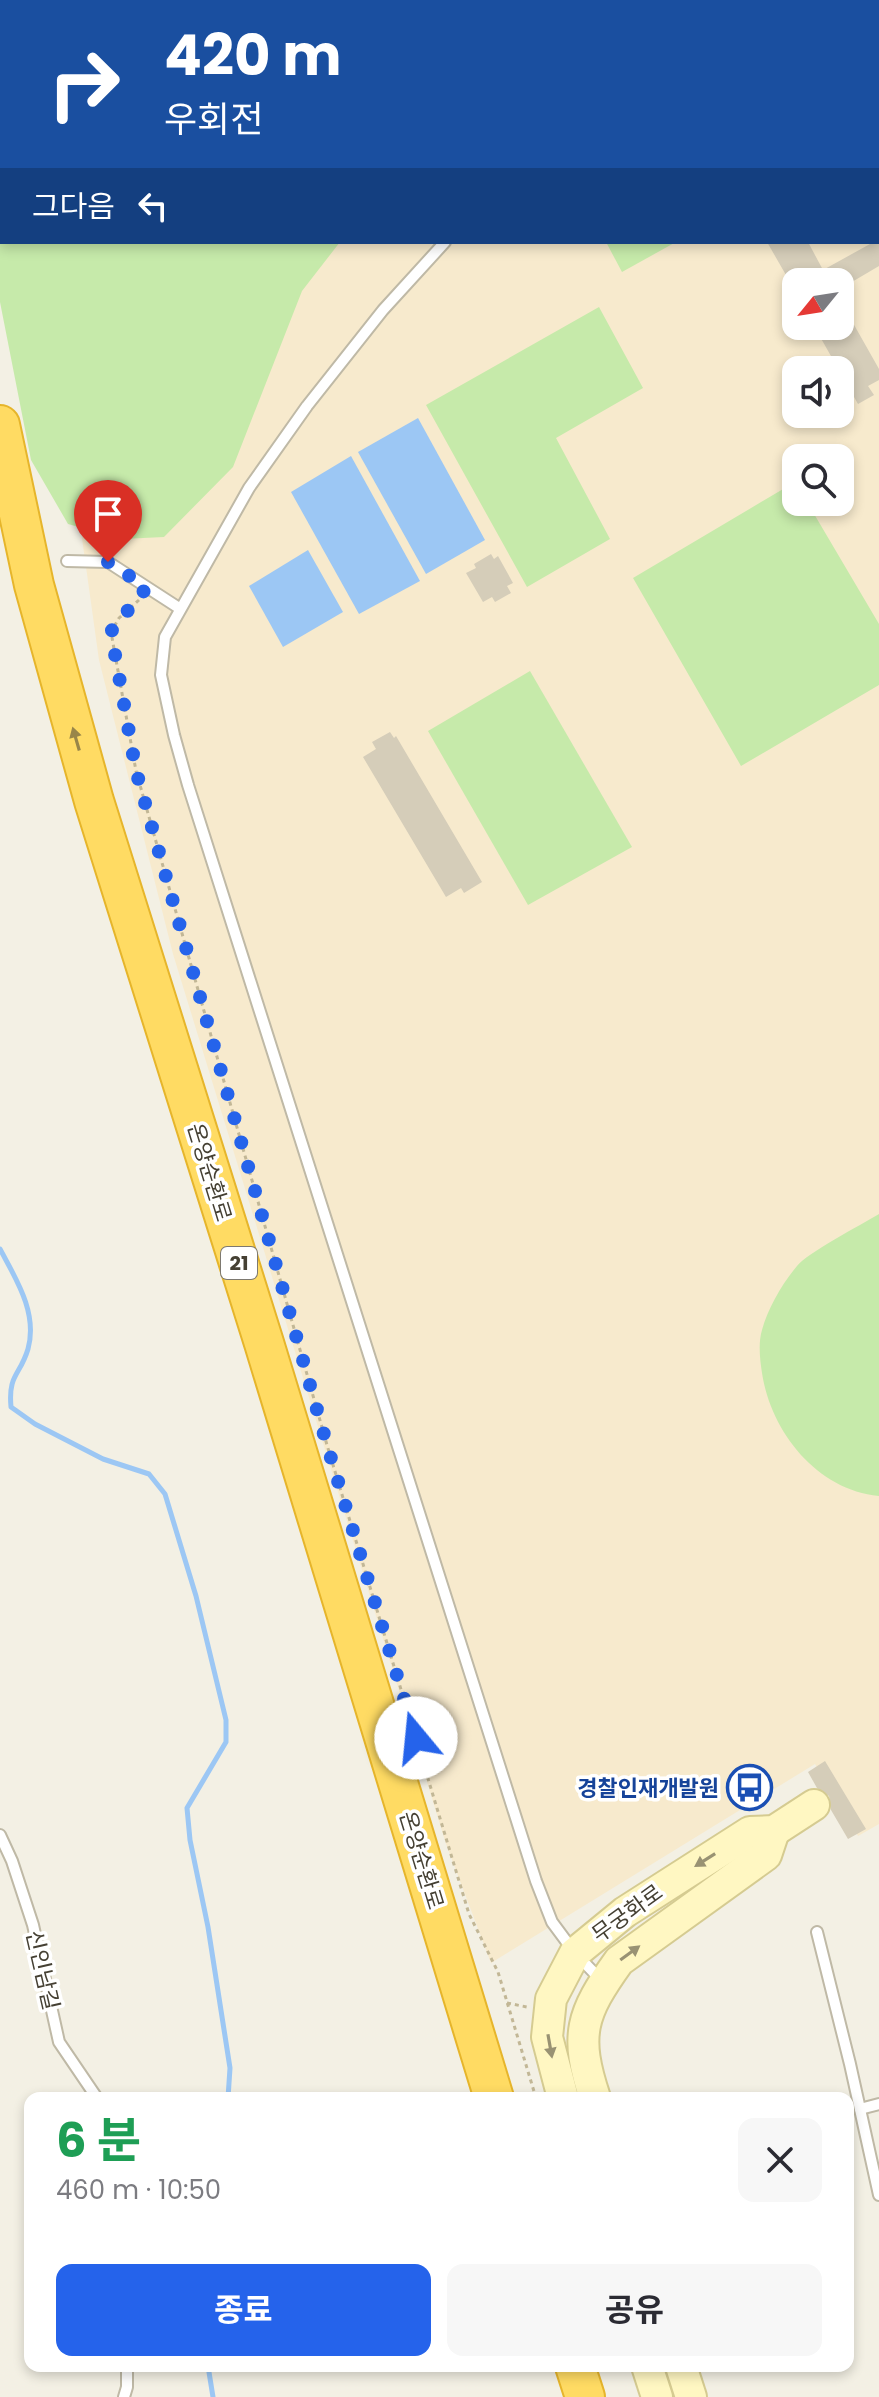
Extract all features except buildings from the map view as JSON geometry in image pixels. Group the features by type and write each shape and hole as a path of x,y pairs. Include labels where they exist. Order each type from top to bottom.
{"highway":[{"name":"온양순환로","path":"0,425 34,585 94,801 264,1343 492,2092"},
{"name":"온양순환로","path":"0,529 53,751 294,1513 471,2092"},
{"path":"556,2372 564,2397"},
{"path":"577,2372 585,2397"}],"street":[{"name":"무궁화로","path":"561,2092 547,2037 551,1999 575,1953 625,1912 750,1832 774,1831 814,1805"},
{"name":"무궁화로","path":"593,2092 587,2075 581,2031 604,1982 619,1961 766,1855 774,1831"},
{"path":"649,2372 657,2397"},
{"path":"683,2372 691,2397"}],"lane":[{"path":"443,244 383,310 307,406 249,488 165,637 161,675 177,748 536,1881 552,1922 575,1953 604,1982"},
{"path":"67,561 108,562 179,608"},
{"name":"신인남길","path":"0,1835 33,1925 59,2042 93,2092"},
{"path":"817,1932 879,2195"},
{"path":"860,2109 879,2104"},
{"path":"124,2397 127,2372"}],"path":[{"path":"146,587 137,604 119,618 111,632 136,771 332,1460 469,1914 498,1972 534,2092"}],"shaded area":[{"name":"경찰인재개발원","path":"287,244 879,244 879,1824 858,1836 815,1764 491,1963 446,1844 173,954 99,660 75,488"}],"green space":[{"path":"0,244 338,244 302,291 233,467 164,537 122,539 68,524 31,460 0,302"},
{"path":"607,244 672,244 622,272"},
{"path":"599,307 643,388 556,438 610,539 527,587 426,405"},
{"path":"782,490 782,516 815,516 879,624 879,685 741,766 633,578"},
{"path":"530,671 632,847 528,905 428,731"},
{"path":"879,1214 879,1496 836,1483 801,1454 775,1416 767,1395 760,1346 762,1330 772,1305 797,1266"}],"water":[{"path":"418,418 485,540 426,574 358,452"},
{"path":"351,456 420,581 359,614 291,492"},
{"path":"308,550 343,612 283,647 249,586"}],"waterway":[{"path":"0,1249 24,1297 30,1322 28,1349 11,1388 11,1407 35,1424 103,1459 149,1474 165,1494 196,1596 226,1720 226,1742 187,1808 230,2068 228,2092"},
{"path":"209,2372 213,2397"}],"place":[{"name":"경찰인재개발원","path":"750,1788"}],"route":[{"path":"108,562 146,587 137,604 119,618 111,632 136,771 327,1445 416,1738"}]}
